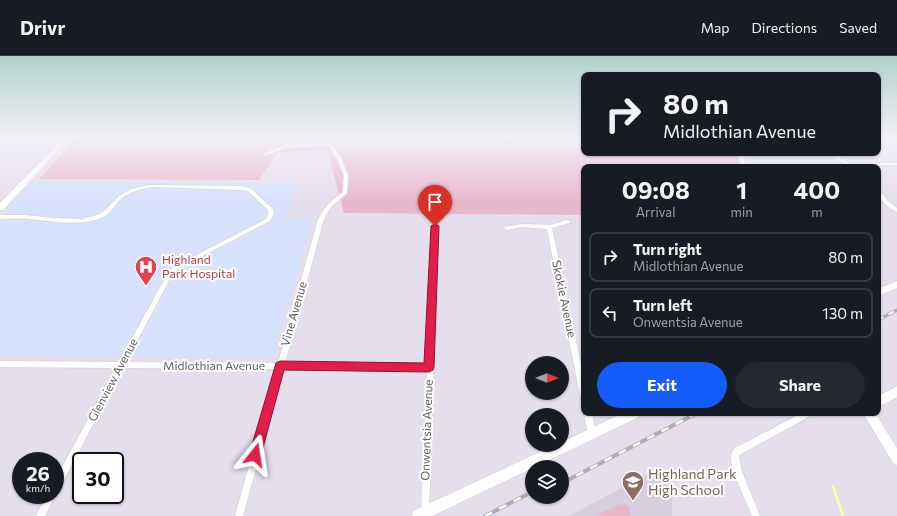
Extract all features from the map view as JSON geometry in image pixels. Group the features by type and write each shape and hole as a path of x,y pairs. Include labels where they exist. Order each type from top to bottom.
{"main road":[{"path":"0,208 45,160"},
{"path":"881,292 897,284"},
{"path":"881,400 897,391"},
{"path":"421,514 629,416"},
{"path":"871,416 897,459"}],"street":[{"name":"Vine Avenue","path":"239,516 321,219 329,206 345,193 346,176 340,160"},
{"path":"881,164 897,164"},
{"name":"Glenview Avenue","path":"0,217 90,219 99,217 110,211 118,200 126,193 142,187 242,188 250,190 271,210 272,214 268,220 175,268 171,272 64,471"},
{"path":"881,196 886,202 897,210"},
{"path":"507,228 514,226 549,227 567,222"},
{"name":"Onwentsia Avenue","path":"421,514 435,226"},
{"name":"Skokie Avenue","path":"549,227 581,381"},
{"name":"Midlothian Avenue","path":"0,364 429,367"},
{"path":"589,416 592,434"},
{"path":"756,516 737,469 735,455 743,448 803,416"},
{"path":"40,516 46,504"}],"shaded area":[{"path":"56,160 272,160 259,180 39,179"},
{"path":"330,160 739,160 741,164 581,164 581,215 344,213"},
{"name":"Highland Park Hospital","path":"33,182 297,183 285,219 313,219 272,357 0,355 0,216"},
{"name":"Highland Park High School","path":"653,471 672,489 672,516 569,516"},
{"path":"624,504 629,507 631,516 596,516 617,505"}],"waterway":[{"path":"833,486 843,516"}],"railway":[{"path":"881,318 897,310"},
{"path":"569,479 691,416"},
{"path":"485,516 525,496"}],"place":[{"name":"Highland Park Hospital","path":"146,286"},
{"name":"Highland Park High School","path":"633,502"}],"route":[{"path":"255,455 280,366 429,367 435,226"}]}
